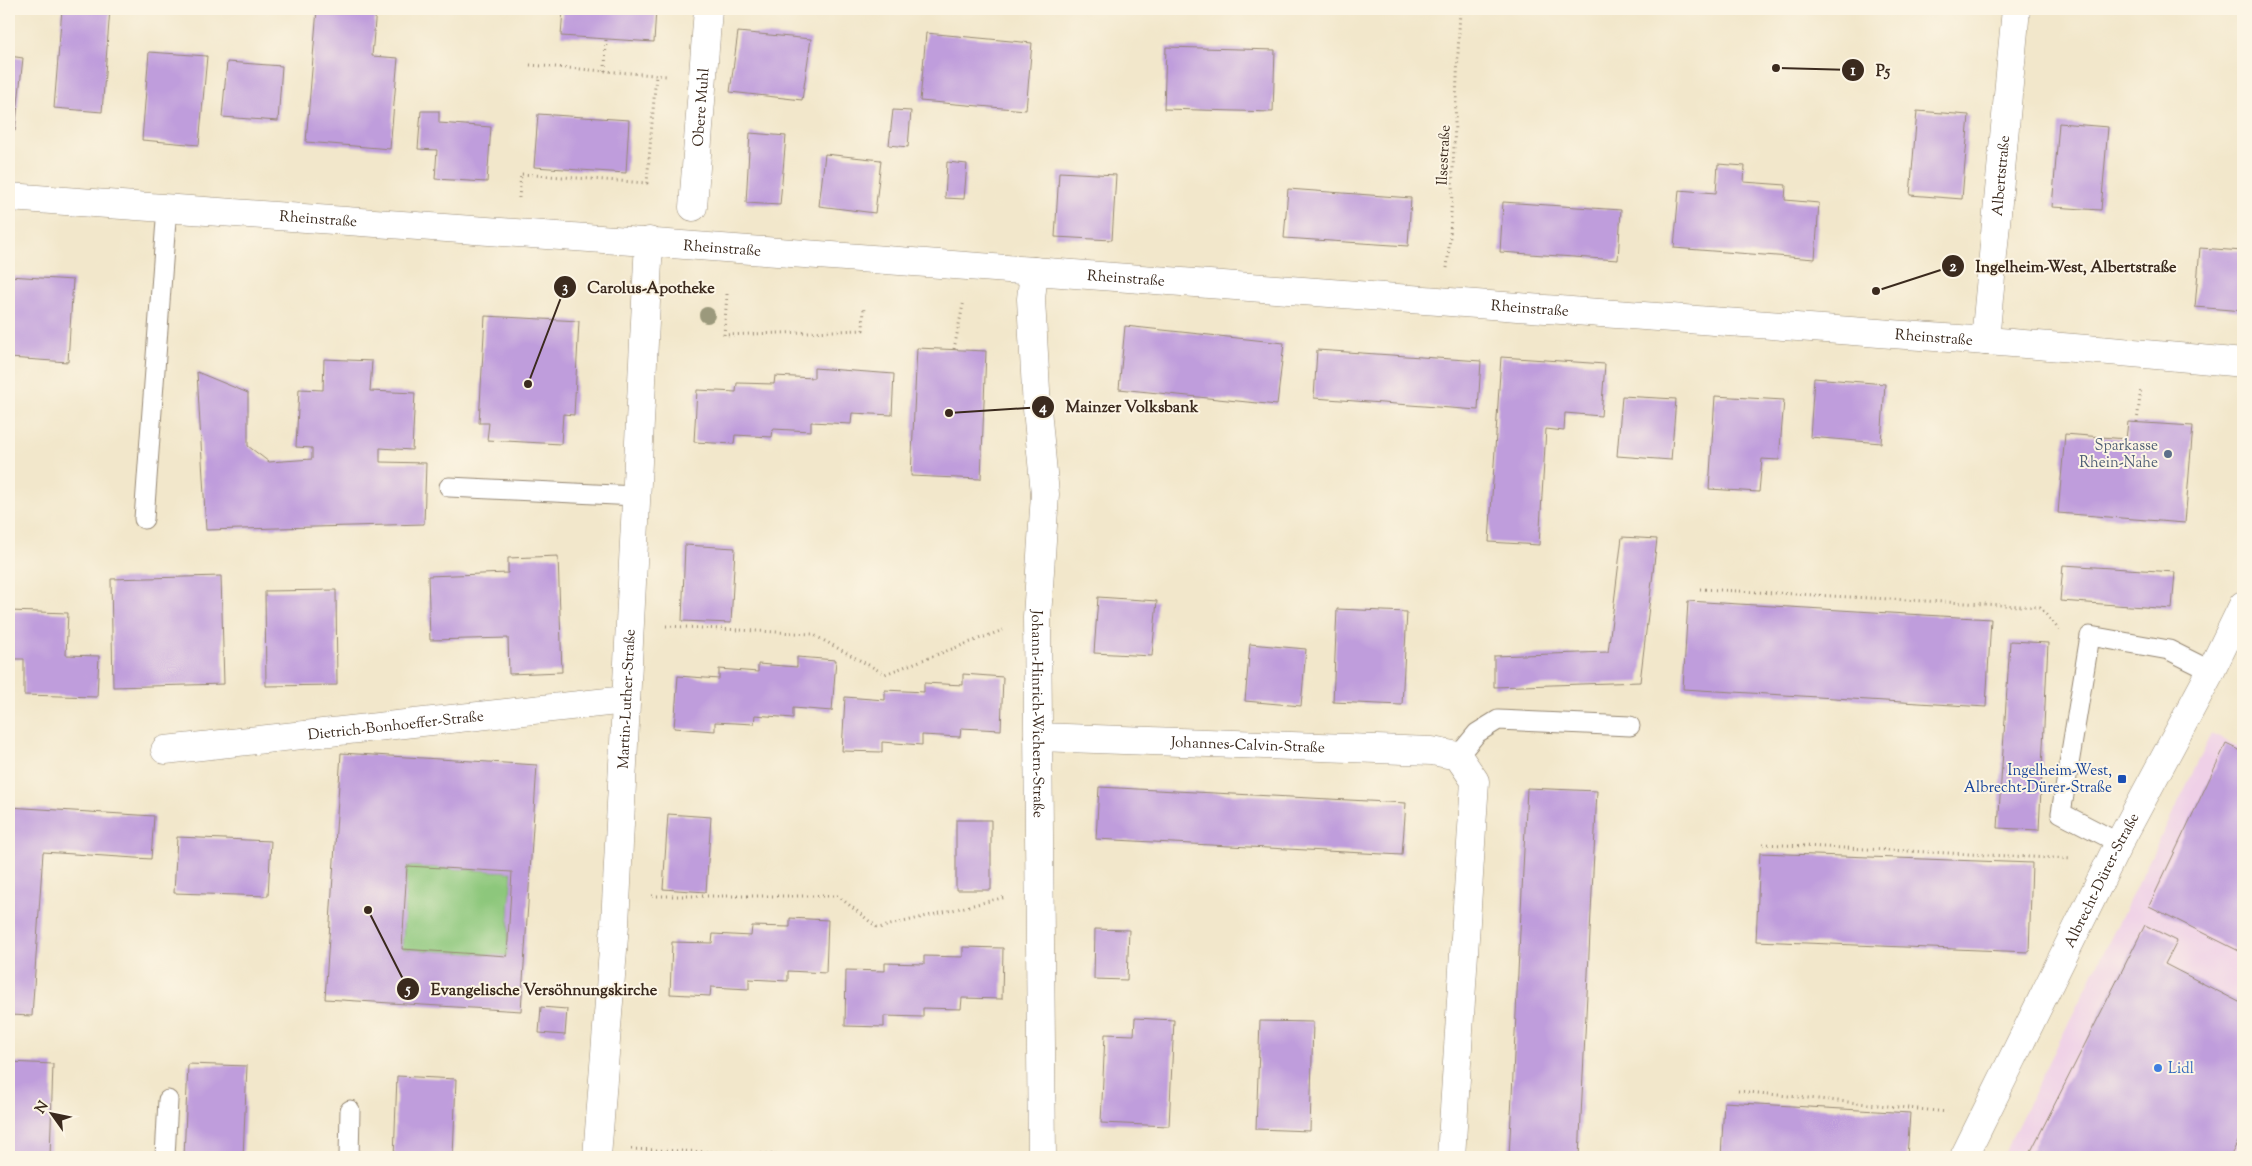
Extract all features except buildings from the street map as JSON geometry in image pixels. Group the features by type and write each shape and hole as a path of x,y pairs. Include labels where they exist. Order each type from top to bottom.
{"street":[{"name":"Obere Muhl","path":"693,207 708,9"},
{"name":"Albertstraße","path":"1985,341 2016,9"},
{"name":"Rheinstraße","path":"9,197 649,241 1444,302 2057,345 2243,363"},
{"name":"Martin-Luther-Straße","path":"598,1153 616,896 649,241"},
{"name":"Johann-Hinrich-Wichern-Straße","path":"1034,270 1031,298 1037,409 1045,494 1037,617 1042,1157"},
{"name":"Albrecht-Dürer-Straße","path":"1964,1157 2115,852 2211,671 2243,605"},
{"name":"Dietrich-Bonhoeffer-Straße","path":"165,750 626,700"},
{"name":"Johannes-Calvin-Straße","path":"1038,737 1432,751 1458,756"},
{"path":"1452,1157 1475,781 1458,756"}],"lane":[{"path":"144,519 166,208"},
{"path":"449,487 636,496"},
{"path":"2115,852 2061,813 2090,636 2169,650 2211,671"},
{"path":"1458,756 1477,734 1498,720 1630,726"},
{"path":"164,1157 168,1100"},
{"path":"349,1157 350,1110"}],"path":[{"name":"Ilsestraße","path":"1444,302 1450,237 1460,9"},
{"path":"605,71 606,38"},
{"path":"530,66 703,78"},
{"path":"518,206 521,174 647,183 656,75"},
{"path":"726,294 724,335 863,330 864,306"},
{"path":"954,349 966,294"},
{"path":"2137,422 2141,383"},
{"path":"1700,589 2040,607 2060,631 2090,636"},
{"path":"630,624 812,634 885,674 1037,617"},
{"path":"1763,844 2115,852"},
{"path":"616,896 838,896 878,928 1040,889"},
{"path":"1738,1091 1983,1116"},
{"path":"598,1153 838,1157"}],"shaded area":[{"path":"2212,734 2243,749 2243,1157 2002,1157"}],"green space":[{"path":"407,866 512,872 507,956 402,949"}],"place":[{"name":"P5","path":"1776,68"},
{"name":"Ingelheim-West, Albertstraße","path":"1876,291"},
{"name":"Carolus-Apotheke","path":"528,384"},
{"name":"Mainzer Volksbank","path":"949,413"},
{"name":"Sparkasse Rhein-Nahe","path":"2168,454"},
{"name":"Ingelheim-West, Albrecht-Dürer-Straße","path":"2122,779"},
{"name":"Evangelische Versöhnungskirche","path":"368,910"},
{"name":"Lidl","path":"2158,1068"}]}
